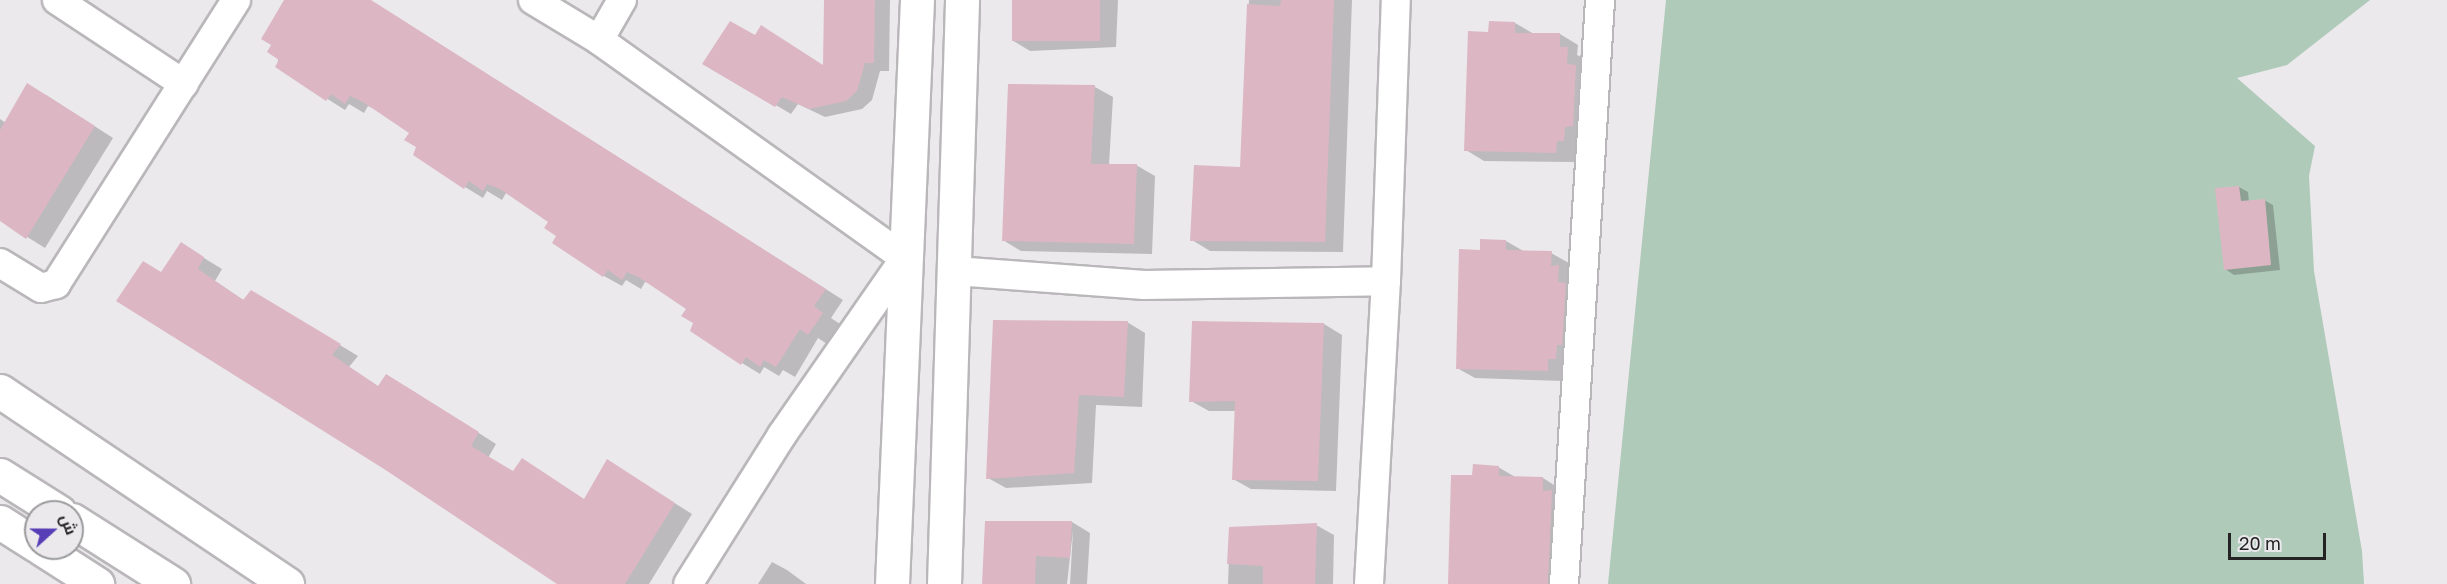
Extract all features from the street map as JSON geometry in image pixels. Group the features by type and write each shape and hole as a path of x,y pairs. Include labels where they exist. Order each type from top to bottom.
{"main road":[{"path":"892,584 917,0"},
{"path":"944,584 962,0"},
{"path":"0,391 287,584"},
{"path":"0,475 40,500"},
{"path":"0,522 24,537"},
{"path":"84,528 173,584"},
{"path":"60,560 97,584"}],"street":[{"path":"57,0 184,84"},
{"path":"0,262 41,288 56,284 236,0"},
{"path":"534,0 599,40 905,258 782,435 688,584"},
{"path":"599,40 622,0"},
{"path":"1369,584 1386,281 1396,0"},
{"path":"1564,584 1600,0"},
{"path":"955,271 1144,285 1386,281"}],"green space":[{"path":"1666,0 2370,0 2287,65 2237,78 2315,146 2309,176 2314,271 2362,551 2364,584 1608,584"}],"building":[{"path":"284,0 371,0 826,289 814,306 823,313 808,335 800,329 776,367 764,360 760,367 746,357 741,365 690,331 693,323 681,316 686,309 640,278 627,272 622,280 608,270 603,277 552,243 556,236 544,228 548,222 500,189 487,184 483,191 469,181 464,189 413,155 416,147 404,140 409,133 363,102 350,96 345,104 331,94 326,101 275,67 279,60 267,52 271,45 261,39"},
{"path":"824,0 875,0 874,63 865,63 857,91 846,101 809,109 782,97 775,107 702,64 730,21 755,35 761,25 823,65"},
{"path":"1012,0 1100,0 1100,41 1012,41"},
{"path":"1281,0 1334,0 1325,242 1190,241 1194,165 1240,167 1247,4 1280,6"},
{"path":"1489,21 1515,22 1515,33 1560,33 1560,47 1568,47 1567,64 1576,65 1573,126 1565,127 1564,141 1557,141 1556,153 1464,151 1468,31 1488,32"},
{"path":"27,83 95,126 26,239 0,221 0,130"},
{"path":"1008,84 1095,85 1091,164 1137,164 1134,244 1002,241"},
{"path":"2239,186 2241,201 2265,199 2271,265 2224,270 2215,188"},
{"path":"1480,239 1506,240 1506,250 1552,251 1551,266 1559,265 1558,282 1566,283 1562,345 1557,345 1556,359 1548,359 1548,371 1456,369 1459,249 1480,250"},
{"path":"181,242 204,257 198,269 243,300 251,290 341,344 332,355 378,386 386,374 479,432 471,446 513,471 522,458 584,499 607,459 675,503 625,584 557,584 384,469 116,301 143,261 161,272"},
{"path":"993,320 1128,321 1124,397 1079,395 1074,473 986,479"},
{"path":"1192,321 1324,323 1318,481 1232,480 1235,401 1189,402"},
{"path":"1473,464 1499,466 1499,476 1543,477 1543,491 1552,490 1548,584 1448,584 1451,475 1472,475"},
{"path":"985,521 1072,521 1070,558 1036,556 1035,584 982,584"},
{"path":"1317,523 1315,584 1263,584 1263,566 1227,564 1229,527"}]}
